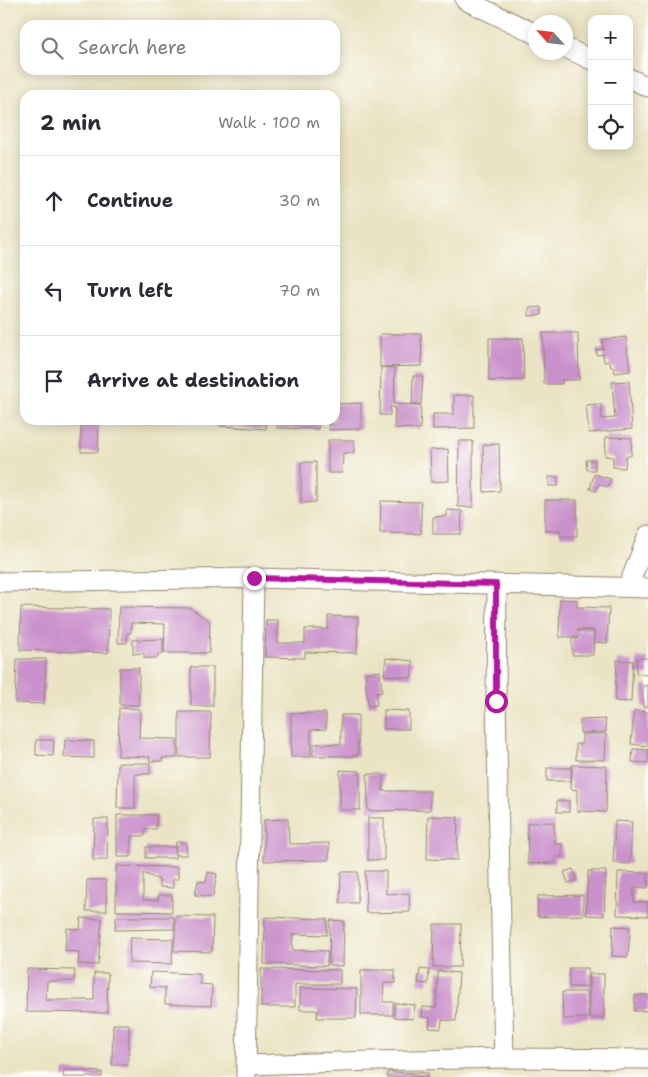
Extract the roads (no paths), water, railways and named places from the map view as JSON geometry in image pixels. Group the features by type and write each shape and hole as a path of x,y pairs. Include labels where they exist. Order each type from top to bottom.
{"street":[{"path":"465,0 528,30"},
{"path":"573,51 588,58"},
{"path":"628,587 648,535"},
{"path":"0,582 254,578 648,588"},
{"path":"254,578 246,1071 374,1061 504,1058 648,1059"},
{"path":"496,584 496,701 504,1058"}]}
